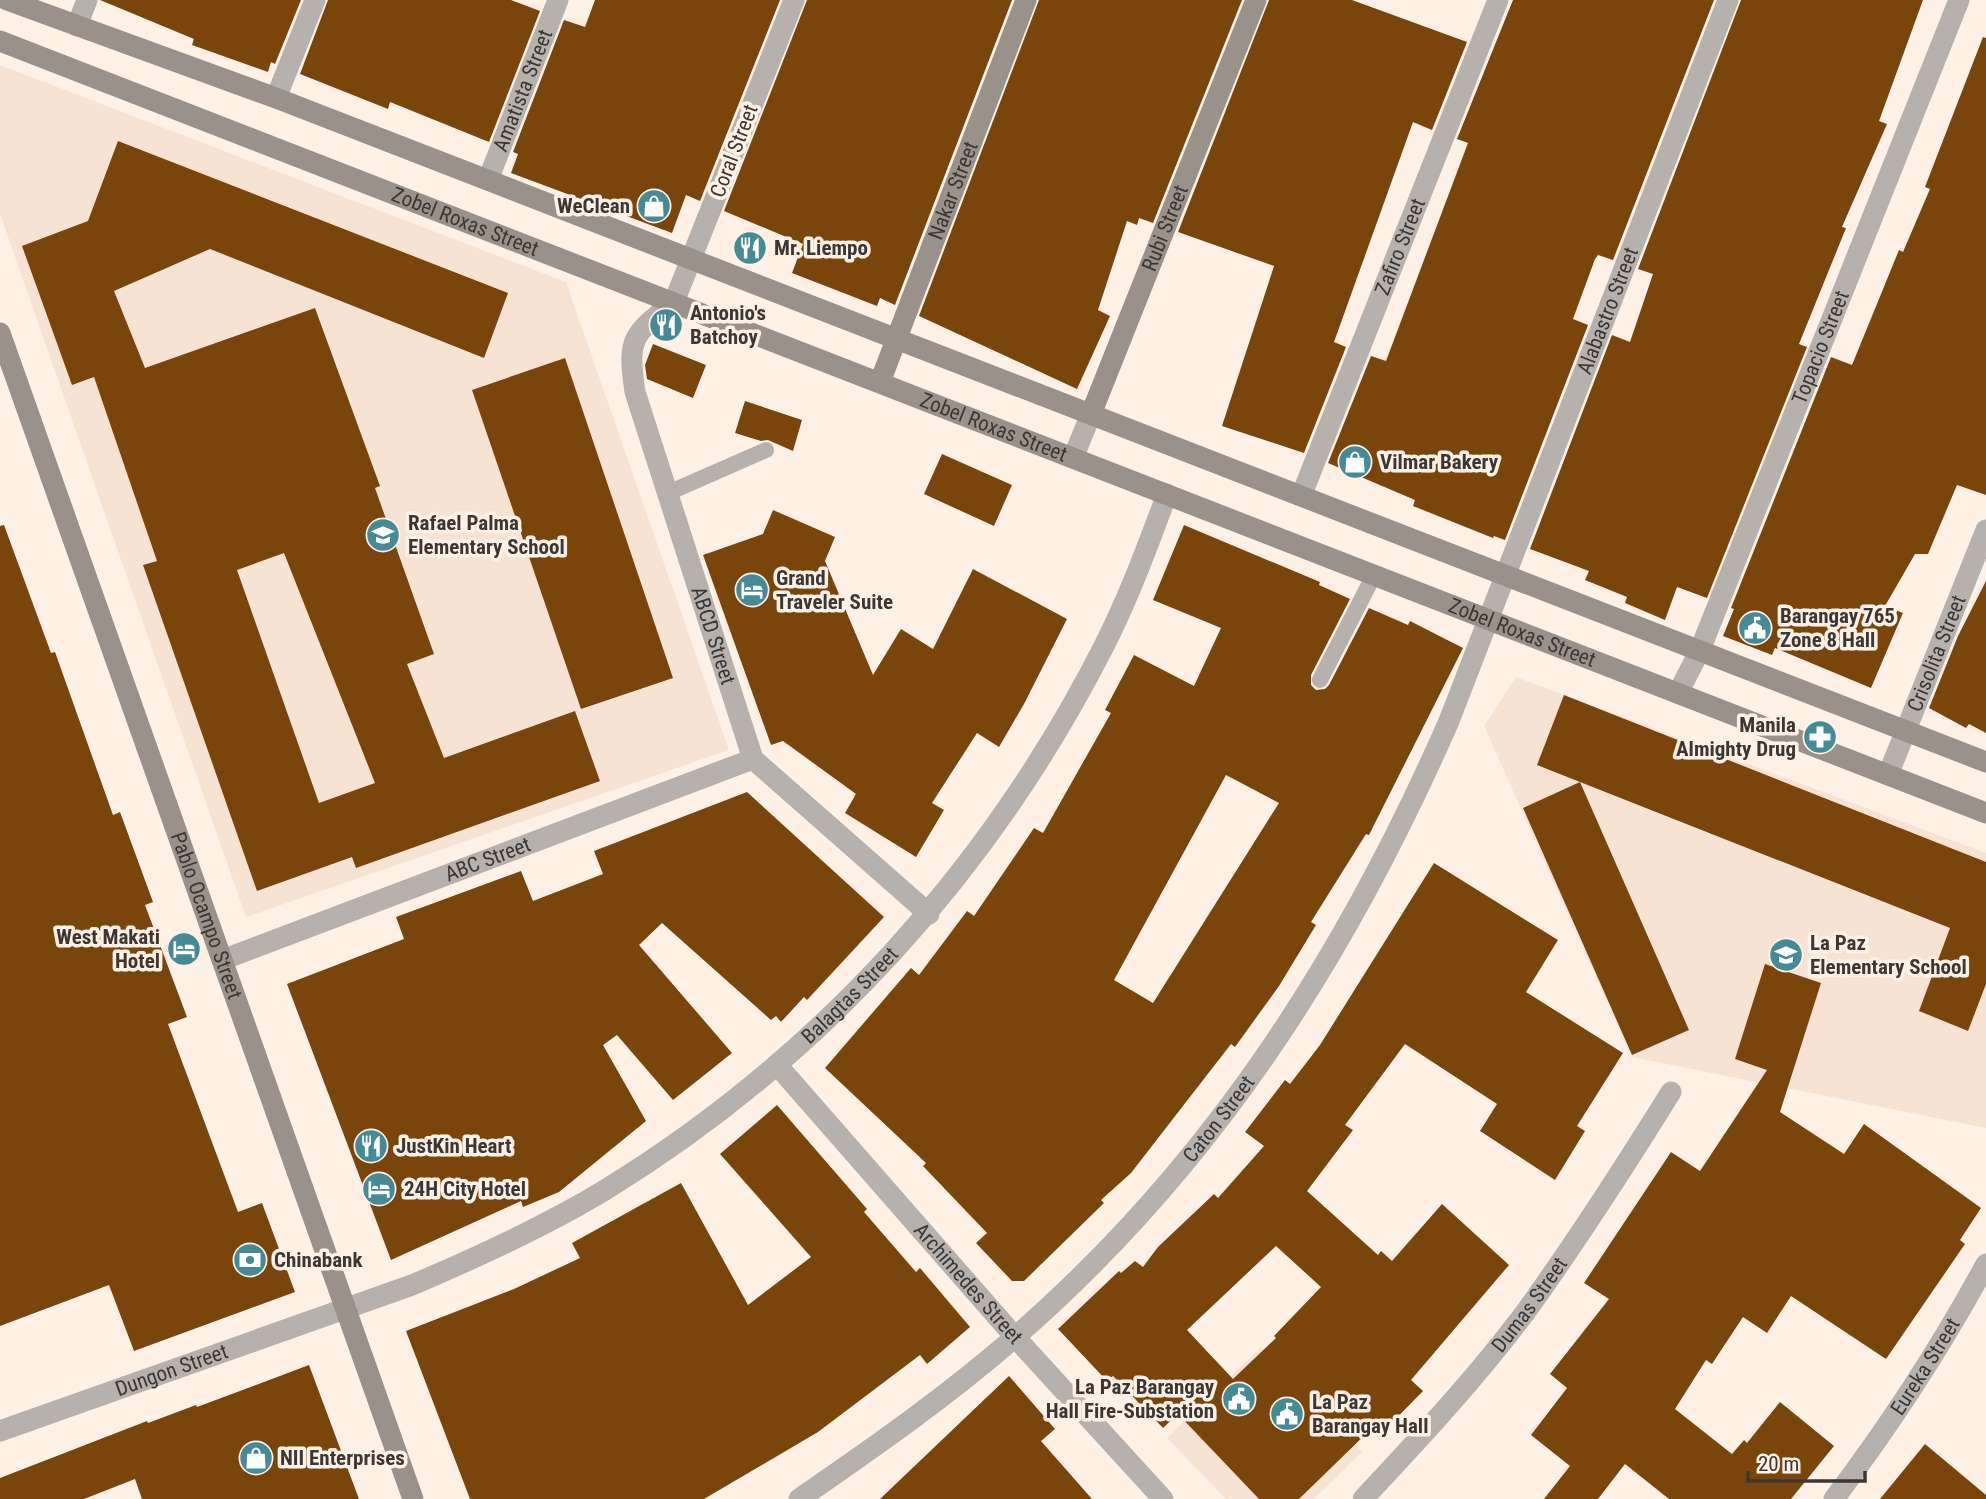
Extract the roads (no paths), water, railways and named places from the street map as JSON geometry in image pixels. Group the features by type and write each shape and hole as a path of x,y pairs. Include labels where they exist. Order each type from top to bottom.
{"main road":[{"path":"7,0 276,98 1302,494 1505,576 1986,762"},
{"name":"Nakar Street","path":"880,382 1026,0"},
{"name":"Rubi Street","path":"1091,414 1256,0"},
{"name":"Zobel Roxas Street","path":"0,41 1986,813"},
{"name":"Pablo Ocampo Street","path":"0,333 413,1499"}],"street":[{"path":"77,26 87,0"},
{"path":"276,98 315,0"},
{"name":"Amatista Street","path":"488,180 558,0"},
{"name":"Coral Street","path":"674,302 793,0"},
{"name":"Zafiro Street","path":"1302,494 1498,0"},
{"name":"Alabastro Street","path":"1486,619 1728,0"},
{"name":"Topacio Street","path":"1678,693 1700,650 1959,0"},
{"name":"ABCD Street","path":"674,302 653,319 630,348 635,392 753,759"},
{"name":"Rubi Street","path":"1073,458 1091,414"},
{"name":"Balagtas Street","path":"345,1310 412,1286 542,1226 664,1152 778,1066 857,993 929,914 987,840 1067,715 1111,631 1167,494"},
{"name":"Crisolita Street","path":"1888,775 1986,530"},
{"name":"Caton Street","path":"799,1499 904,1427 1015,1337 1094,1263 1168,1183 1235,1098 1298,1010 1354,917 1405,821 1449,721 1486,619"},
{"path":"753,759 929,914"},
{"name":"ABC Street","path":"222,960 753,759"},
{"name":"Archimedes Street","path":"778,1066 1015,1337 1163,1499"},
{"name":"Dumas Street","path":"1363,1499 1442,1414 1525,1311 1602,1204 1671,1092"},
{"name":"Eureka Street","path":"1834,1499 1863,1460 1964,1304 1986,1264"},
{"name":"Dungon Street","path":"0,1431 345,1310"}],"lane":[{"path":"668,493 766,450"},
{"path":"1320,680 1374,575"}],"place":[{"name":"WeClean","path":"654,206"},
{"name":"Mr. Liempo","path":"750,248"},
{"name":"Antonio's Batchoy","path":"666,325"},
{"name":"Vilmar Bakery","path":"1355,462"},
{"name":"Rafael Palma Elementary School","path":"383,535"},
{"name":"Grand Traveler Suite","path":"752,590"},
{"name":"Barangay 765 Zone 8 Hall","path":"1755,628"},
{"name":"Manila Almighty Drug","path":"1820,737"},
{"name":"West Makati Hotel","path":"184,949"},
{"name":"La Paz Elementary School","path":"1786,955"},
{"name":"JustKin Heart","path":"371,1146"},
{"name":"24H City Hotel","path":"379,1189"},
{"name":"Chinabank","path":"250,1260"},
{"name":"La Paz Barangay Hall Fire-Substation","path":"1239,1399"},
{"name":"La Paz Barangay Hall","path":"1287,1414"},
{"name":"NII Enterprises","path":"256,1458"}]}
